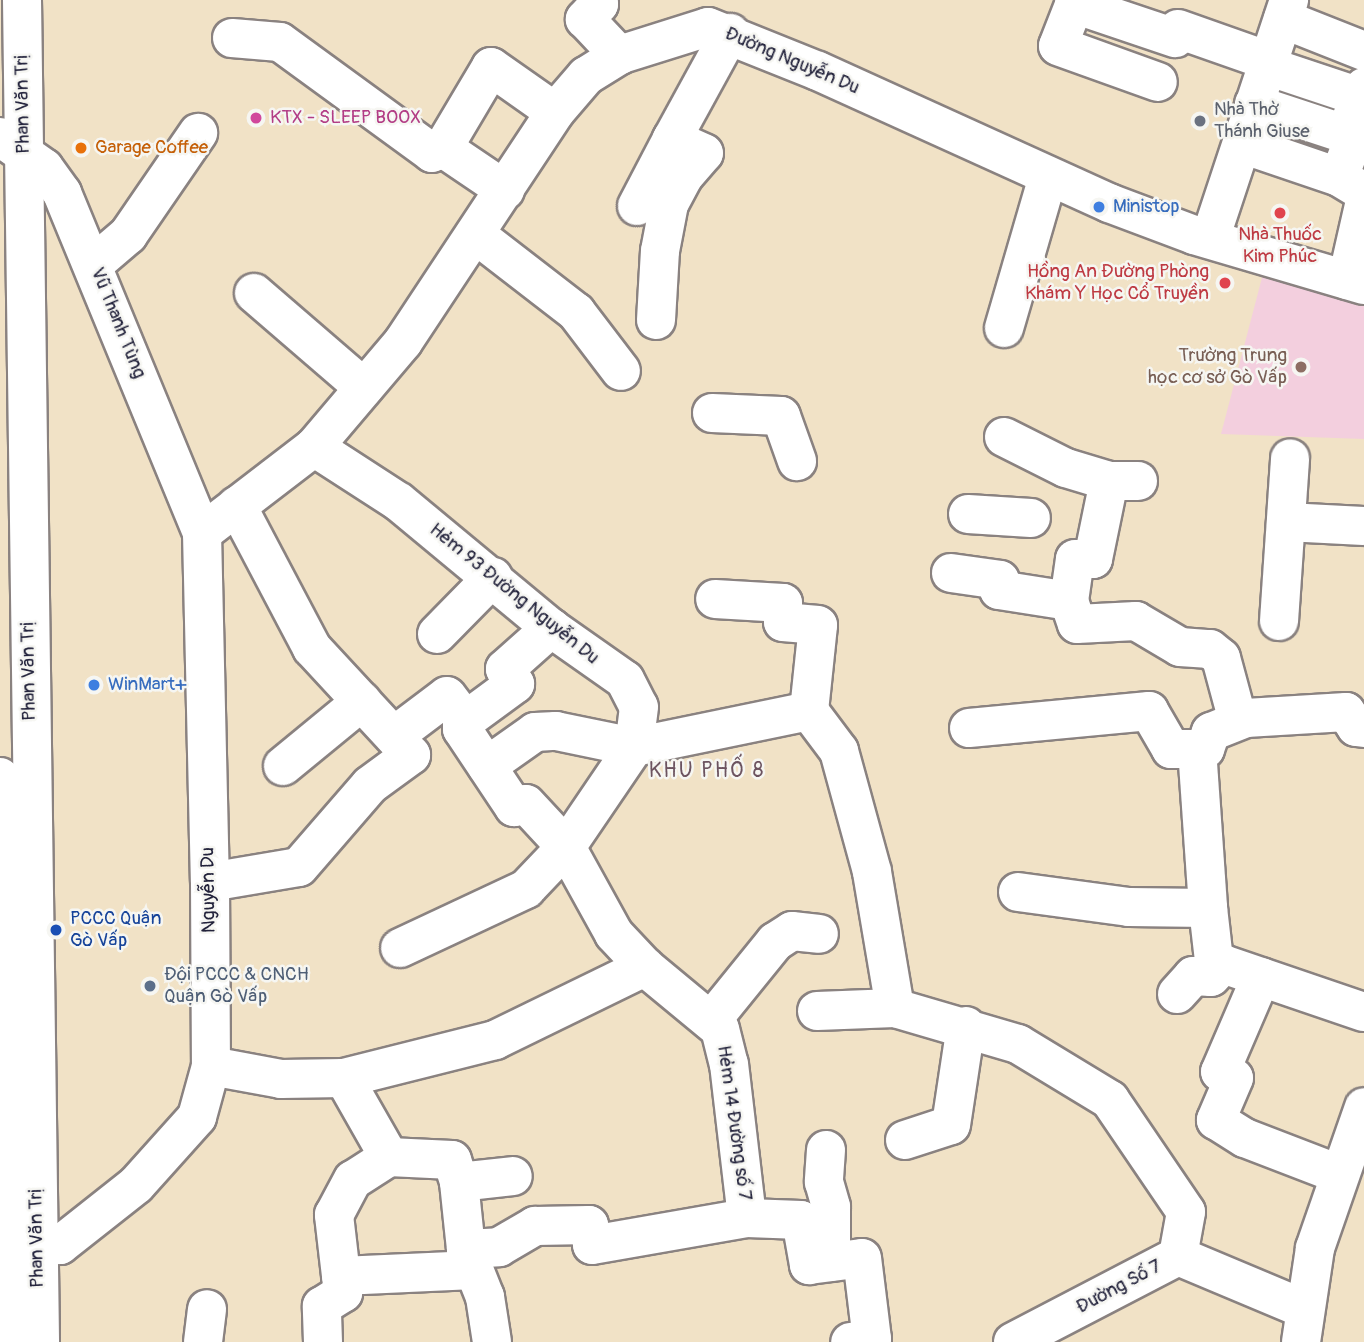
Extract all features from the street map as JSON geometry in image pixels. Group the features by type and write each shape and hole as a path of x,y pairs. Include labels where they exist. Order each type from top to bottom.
{"street":[{"name":"Phan Văn Trị","path":"22,0 12,145 8,794 23,1253 40,1342"},
{"path":"596,0 599,4 585,19 619,55"},
{"path":"1158,82 1058,46 1075,2 1268,64 1356,117"},
{"path":"1210,239 1286,9 1364,51"},
{"path":"637,206 672,139 712,20"},
{"name":"Đường Nguyễn Du","path":"202,533 314,447 403,342 555,112 586,76 619,55 712,20 1048,177 1210,239 1355,283"},
{"path":"232,38 280,42 432,153 443,148 491,67 555,112"},
{"path":"1254,104 1356,117"},
{"path":"1242,144 1351,185 1356,117"},
{"path":"94,264 128,235 198,134"},
{"path":"656,320 660,251 669,204 684,177 704,153 672,139"},
{"name":"Vũ Thanh Tùng","path":"12,145 44,167 62,193 94,264 202,533"},
{"path":"443,148 505,190"},
{"path":"1004,328 1048,177"},
{"path":"1355,283 1364,205"},
{"path":"475,234 576,312 621,370"},
{"path":"254,293 364,388"},
{"path":"712,413 780,416 797,461"},
{"path":"1004,437 1066,468 1123,481 1093,559 1075,559 1069,601 1077,624 1136,621 1180,647 1210,649 1221,658 1238,721"},
{"name":"Hẻm 93 Đường Nguyễn Du","path":"314,447 399,502 493,577 551,628 625,680 639,707 634,747 566,847 526,889 400,948"},
{"path":"1279,621 1290,458"},
{"path":"210,882 299,867 402,746 312,648 237,506"},
{"path":"968,514 1031,517"},
{"path":"1286,522 1364,526"},
{"name":"Nguyễn Du","path":"23,1253 60,1245 136,1185 197,1117 211,1066 210,882 202,533"},
{"path":"951,573 1000,580 999,590 1069,601"},
{"path":"437,634 493,577"},
{"path":"715,599 783,603 783,622 818,625 809,711 839,751 872,872 895,1008"},
{"path":"462,723 515,684 505,669 551,628"},
{"name":"Hẻm 14 Đường số 7","path":"402,746 447,696 514,807 526,804 566,847 614,934 645,967 720,1029 729,1064 747,1219 802,1220 809,1265 862,1258 872,1339 850,1342"},
{"path":"283,766 362,701"},
{"path":"969,728 1150,710 1171,749 1205,749 1211,732 1238,721 1346,712 1356,727 1364,728"},
{"path":"487,766 535,732 556,730 634,747 809,711"},
{"path":"1197,749 1214,961 1364,1012"},
{"path":"1018,892 1129,906 1208,908"},
{"path":"711,1021 775,942 792,931 819,934"},
{"path":"1177,994 1193,976 1211,977 1223,964"},
{"path":"211,1066 281,1079 344,1078 495,1040 645,967"},
{"path":"1261,977 1220,1072 1234,1077 1216,1120 1245,1138 1339,1174"},
{"path":"817,1011 895,1008 966,1026 1018,1044 1110,1100 1186,1212 1178,1256"},
{"path":"905,1140 951,1125 966,1026"},
{"path":"344,1078 389,1157"},
{"path":"1303,1326 1315,1248 1364,1107"},
{"path":"826,1150 824,1182 831,1207 831,1262"},
{"path":"323,1342 323,1306 343,1293 334,1215 353,1180 380,1159 389,1157 452,1160 459,1182 470,1259 485,1297 492,1342"},
{"path":"459,1182 513,1176"},
{"path":"341,1276 470,1259 499,1247 535,1226 589,1225 592,1244 747,1219"},
{"path":"10,1342 23,1253"},
{"name":"Đường Số 7","path":"1013,1342 1178,1256 1303,1326"}],"shaded area":[{"name":"Trường Trung học cơ sở Gò Vấp","path":"1264,270 1364,300 1364,439 1221,434"}],"place":[{"name":"KTX - SLEEP BOOX","path":"256,118"},
{"name":"Nhà Thờ Thánh Giuse","path":"1200,121"},
{"name":"Garage Coffee","path":"81,148"},
{"name":"Ministop","path":"1099,207"},
{"name":"Nhà Thuốc Kim Phúc","path":"1280,213"},
{"name":"Hồng An Đường Phòng Khám Y Học Cổ Truyền","path":"1225,283"},
{"name":"Trường Trung học cơ sở Gò Vấp","path":"1301,367"},
{"name":"WinMart+","path":"94,685"},
{"name":"PCCC Quận Gò Vấp","path":"56,930"},
{"name":"Đội PCCC & CNCH Quận Gò Vấp","path":"150,986"}],"district":[{"name":"KHU PHỐ 8","path":"707,771"}]}
